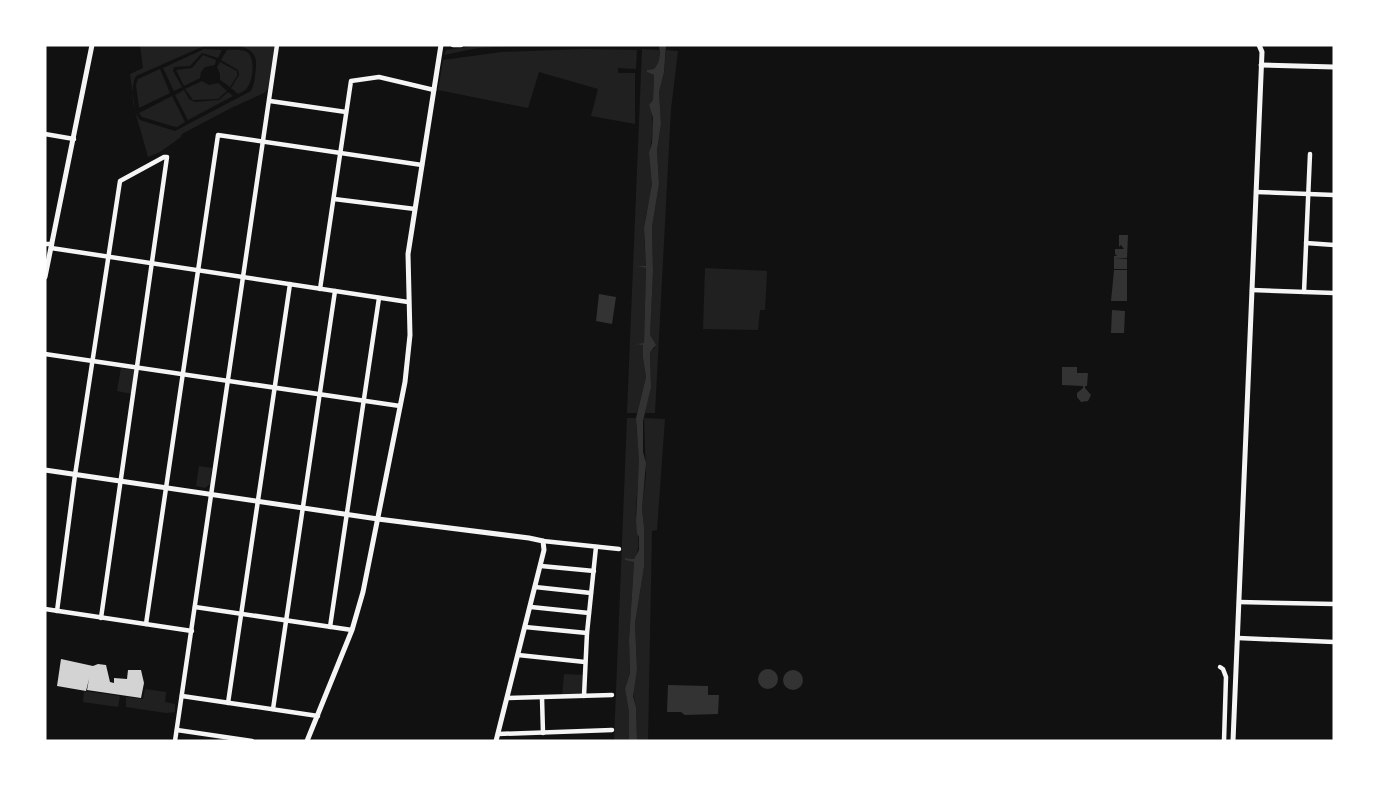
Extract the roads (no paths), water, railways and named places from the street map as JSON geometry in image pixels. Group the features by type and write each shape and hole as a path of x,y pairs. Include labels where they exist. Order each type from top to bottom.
{"street":[{"path":"45,276 49,245 74,139 92,45"},
{"path":"175,741 277,45"},
{"path":"307,741 352,630 363,592 400,406 409,348 408,254 441,45"},
{"path":"453,45 461,45"},
{"path":"1233,741 1262,52 1259,45"},
{"path":"1261,65 1334,67"},
{"path":"320,289 351,81 379,77 434,90"},
{"path":"270,101 346,112"},
{"path":"45,134 74,139"},
{"path":"146,624 218,135 422,165"},
{"path":"1304,292 1310,154"},
{"path":"57,611 75,475 120,181 123,177 164,157 167,158 153,264 101,618"},
{"path":"1256,192 1334,195"},
{"path":"334,199 415,209"},
{"path":"1306,243 1334,245"},
{"path":"49,245 109,258 408,302"},
{"path":"228,704 290,284"},
{"path":"1252,290 1334,293"},
{"path":"273,709 335,291"},
{"path":"330,627 379,298"},
{"path":"45,354 400,406"},
{"path":"45,470 378,519 619,549"},
{"path":"496,741 541,566 545,546 543,541"},
{"path":"584,696 587,633 596,547"},
{"path":"541,566 594,571"},
{"path":"535,587 591,592"},
{"path":"1239,602 1334,604"},
{"path":"195,607 352,630"},
{"path":"531,607 589,613"},
{"path":"45,609 192,631"},
{"path":"525,627 587,633"},
{"path":"1238,638 1334,642"},
{"path":"518,655 585,662"},
{"path":"1220,667 1226,677 1224,741"},
{"path":"507,698 612,695"},
{"path":"182,696 318,716"},
{"path":"542,698 543,733"},
{"path":"177,730 252,741"},
{"path":"498,734 612,730"},
{"path":"533,733 534,741"}]}
